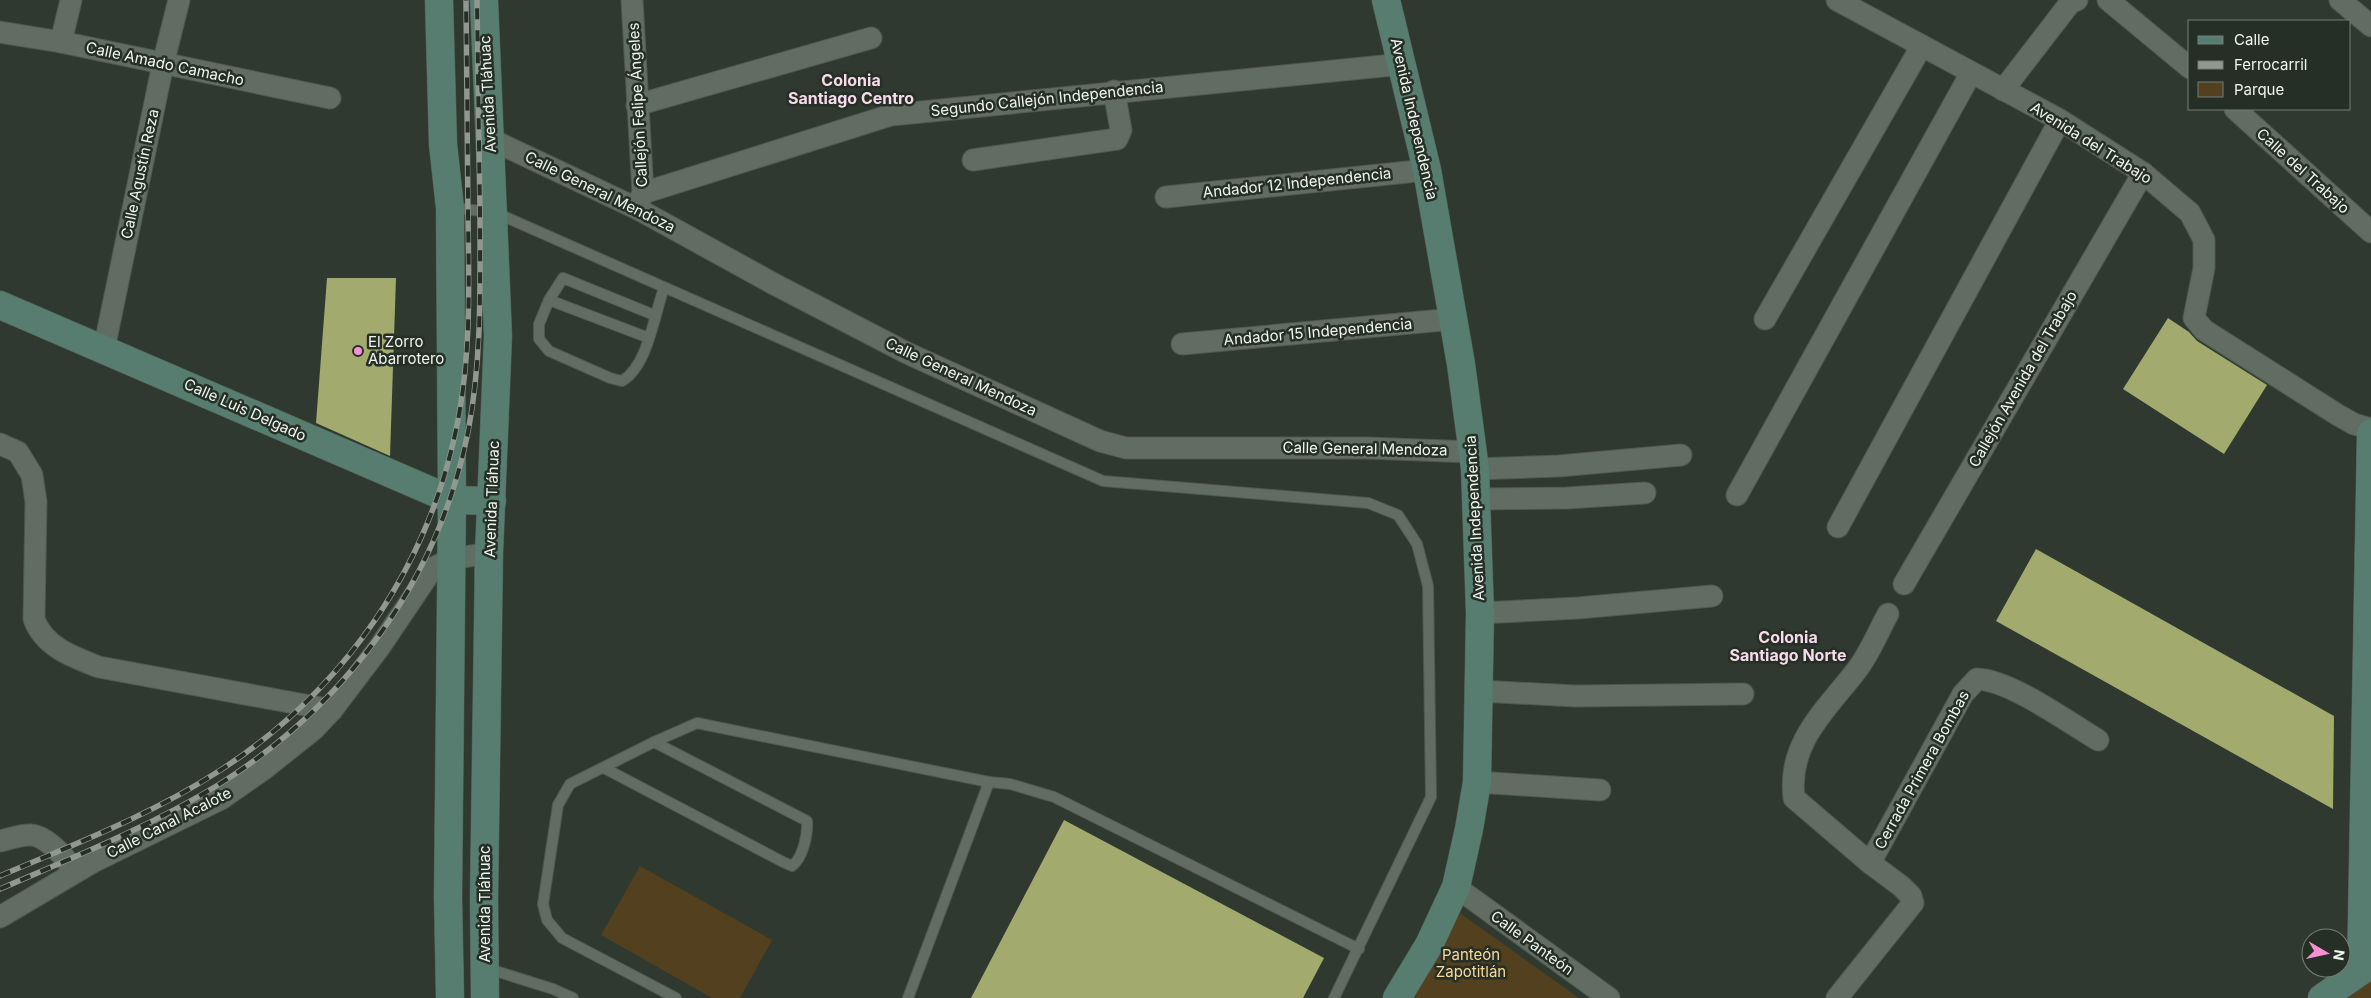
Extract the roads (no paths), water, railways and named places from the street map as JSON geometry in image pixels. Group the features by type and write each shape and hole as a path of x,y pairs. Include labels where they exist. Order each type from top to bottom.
{"street":[{"path":"61,42 71,0"},
{"name":"Calle Agustín Reza","path":"104,349 163,64 179,0"},
{"path":"439,0 443,144 450,208 452,500 448,897 450,998"},
{"name":"Avenida Tláhuac","path":"484,0 498,336 489,553 484,899 485,998"},
{"name":"Callejón Felipe Ángeles","path":"632,0 640,200"},
{"name":"Avenida Independencia","path":"1386,0 1403,64 1427,170 1454,319 1474,460 1480,612 1477,782 1469,829 1456,887 1429,945 1397,998"},
{"name":"Avenida del Trabajo","path":"1837,0 1921,47 2060,120 2143,173 2190,212 2204,240 2204,268 2194,318 2204,330 2338,415 2354,424 2371,429"},
{"path":"2003,90 2070,3 2077,0"},
{"path":"2108,0 2188,66"},
{"path":"2340,0 2371,26"},
{"name":"Calle Amado Camacho","path":"0,32 61,42 330,98"},
{"path":"637,105 871,38"},
{"path":"1765,319 1921,47"},
{"name":"Segundo Callejón Independencia","path":"640,200 890,115 1026,103 1114,91 1403,64"},
{"path":"1737,495 1971,73"},
{"path":"973,160 1117,139 1121,130 1114,91"},
{"name":"Calle del Trabajo","path":"2236,110 2371,232"},
{"path":"1838,527 2060,120"},
{"name":"Calle General Mendoza","path":"490,139 640,200 774,284 907,353 1100,441 1126,448 1367,448 1474,460 1559,466 1681,455"},
{"name":"Andador 12 Independencia","path":"1166,197 1427,170"},
{"name":"Callejón Avenida del Trabajo","path":"1904,584 2143,173"},
{"name":"Calle Luis Delgado","path":"0,305 452,500 492,501"},
{"name":"Andador 15 Independencia","path":"1182,344 1454,319"},
{"path":"2322,998 2366,968 2371,433"},
{"path":"0,444 18,452 32,475 36,502 34,619 39,632 66,654 98,667 332,710"},
{"path":"1476,498 1567,498 1645,493"},
{"name":"Calle Canal Acalote","path":"0,917 75,872 221,799 313,730 332,710 379,648 433,568 451,559 489,553"},
{"path":"1480,612 1578,608 1712,596"},
{"path":"1837,998 1913,903 1911,896 1901,886 1794,798 1791,781 1794,766 1805,739 1822,710 1858,670 1888,614"},
{"name":"Cerrada Primera Bombas","path":"1870,862 1963,694 1977,679 1990,680 2007,686 2098,740"},
{"path":"1480,691 1575,696 1743,694"},
{"path":"1477,782 1600,790"},
{"path":"0,841 30,835 44,839 71,865 75,872"},
{"name":"Calle Panteón","path":"1456,887 1609,998"},
{"path":"448,897 484,899"}],"lane":[{"path":"450,208 494,212 1103,481 1368,503 1398,515 1417,544 1428,586 1432,798 1334,998"},
{"path":"654,315 563,278 549,300 539,324 539,339 549,351 610,378 622,381 632,375 640,361 664,288"},
{"path":"549,300 649,338"},
{"path":"676,998 562,938 547,920 543,904 558,805 570,784 697,723 989,782 1010,784 1054,797 1359,949"},
{"path":"604,768 783,862 792,866 797,862 808,830 807,821 654,742"},
{"path":"908,998 989,782"},
{"path":"485,968 552,989 573,998"}],"railway":[{"path":"0,876 112,828 167,801 219,771 264,739 305,703 342,663 375,620 403,574 426,525 445,474 458,420 465,369 469,293 466,0"},
{"path":"0,889 111,841 165,814 218,785 264,753 307,717 345,677 380,634 409,588 434,539 454,487 473,405 478,351 480,269 477,0"}],"place":[{"name":"El Zorro Abarrotero","path":"358,351"}],"district":[{"name":"Colonia Santiago Centro","path":"851,89"},
{"name":"Colonia Santiago Norte","path":"1788,646"}],"park label":[{"name":"Panteón Zapotitlán","path":"1471,964"}]}
